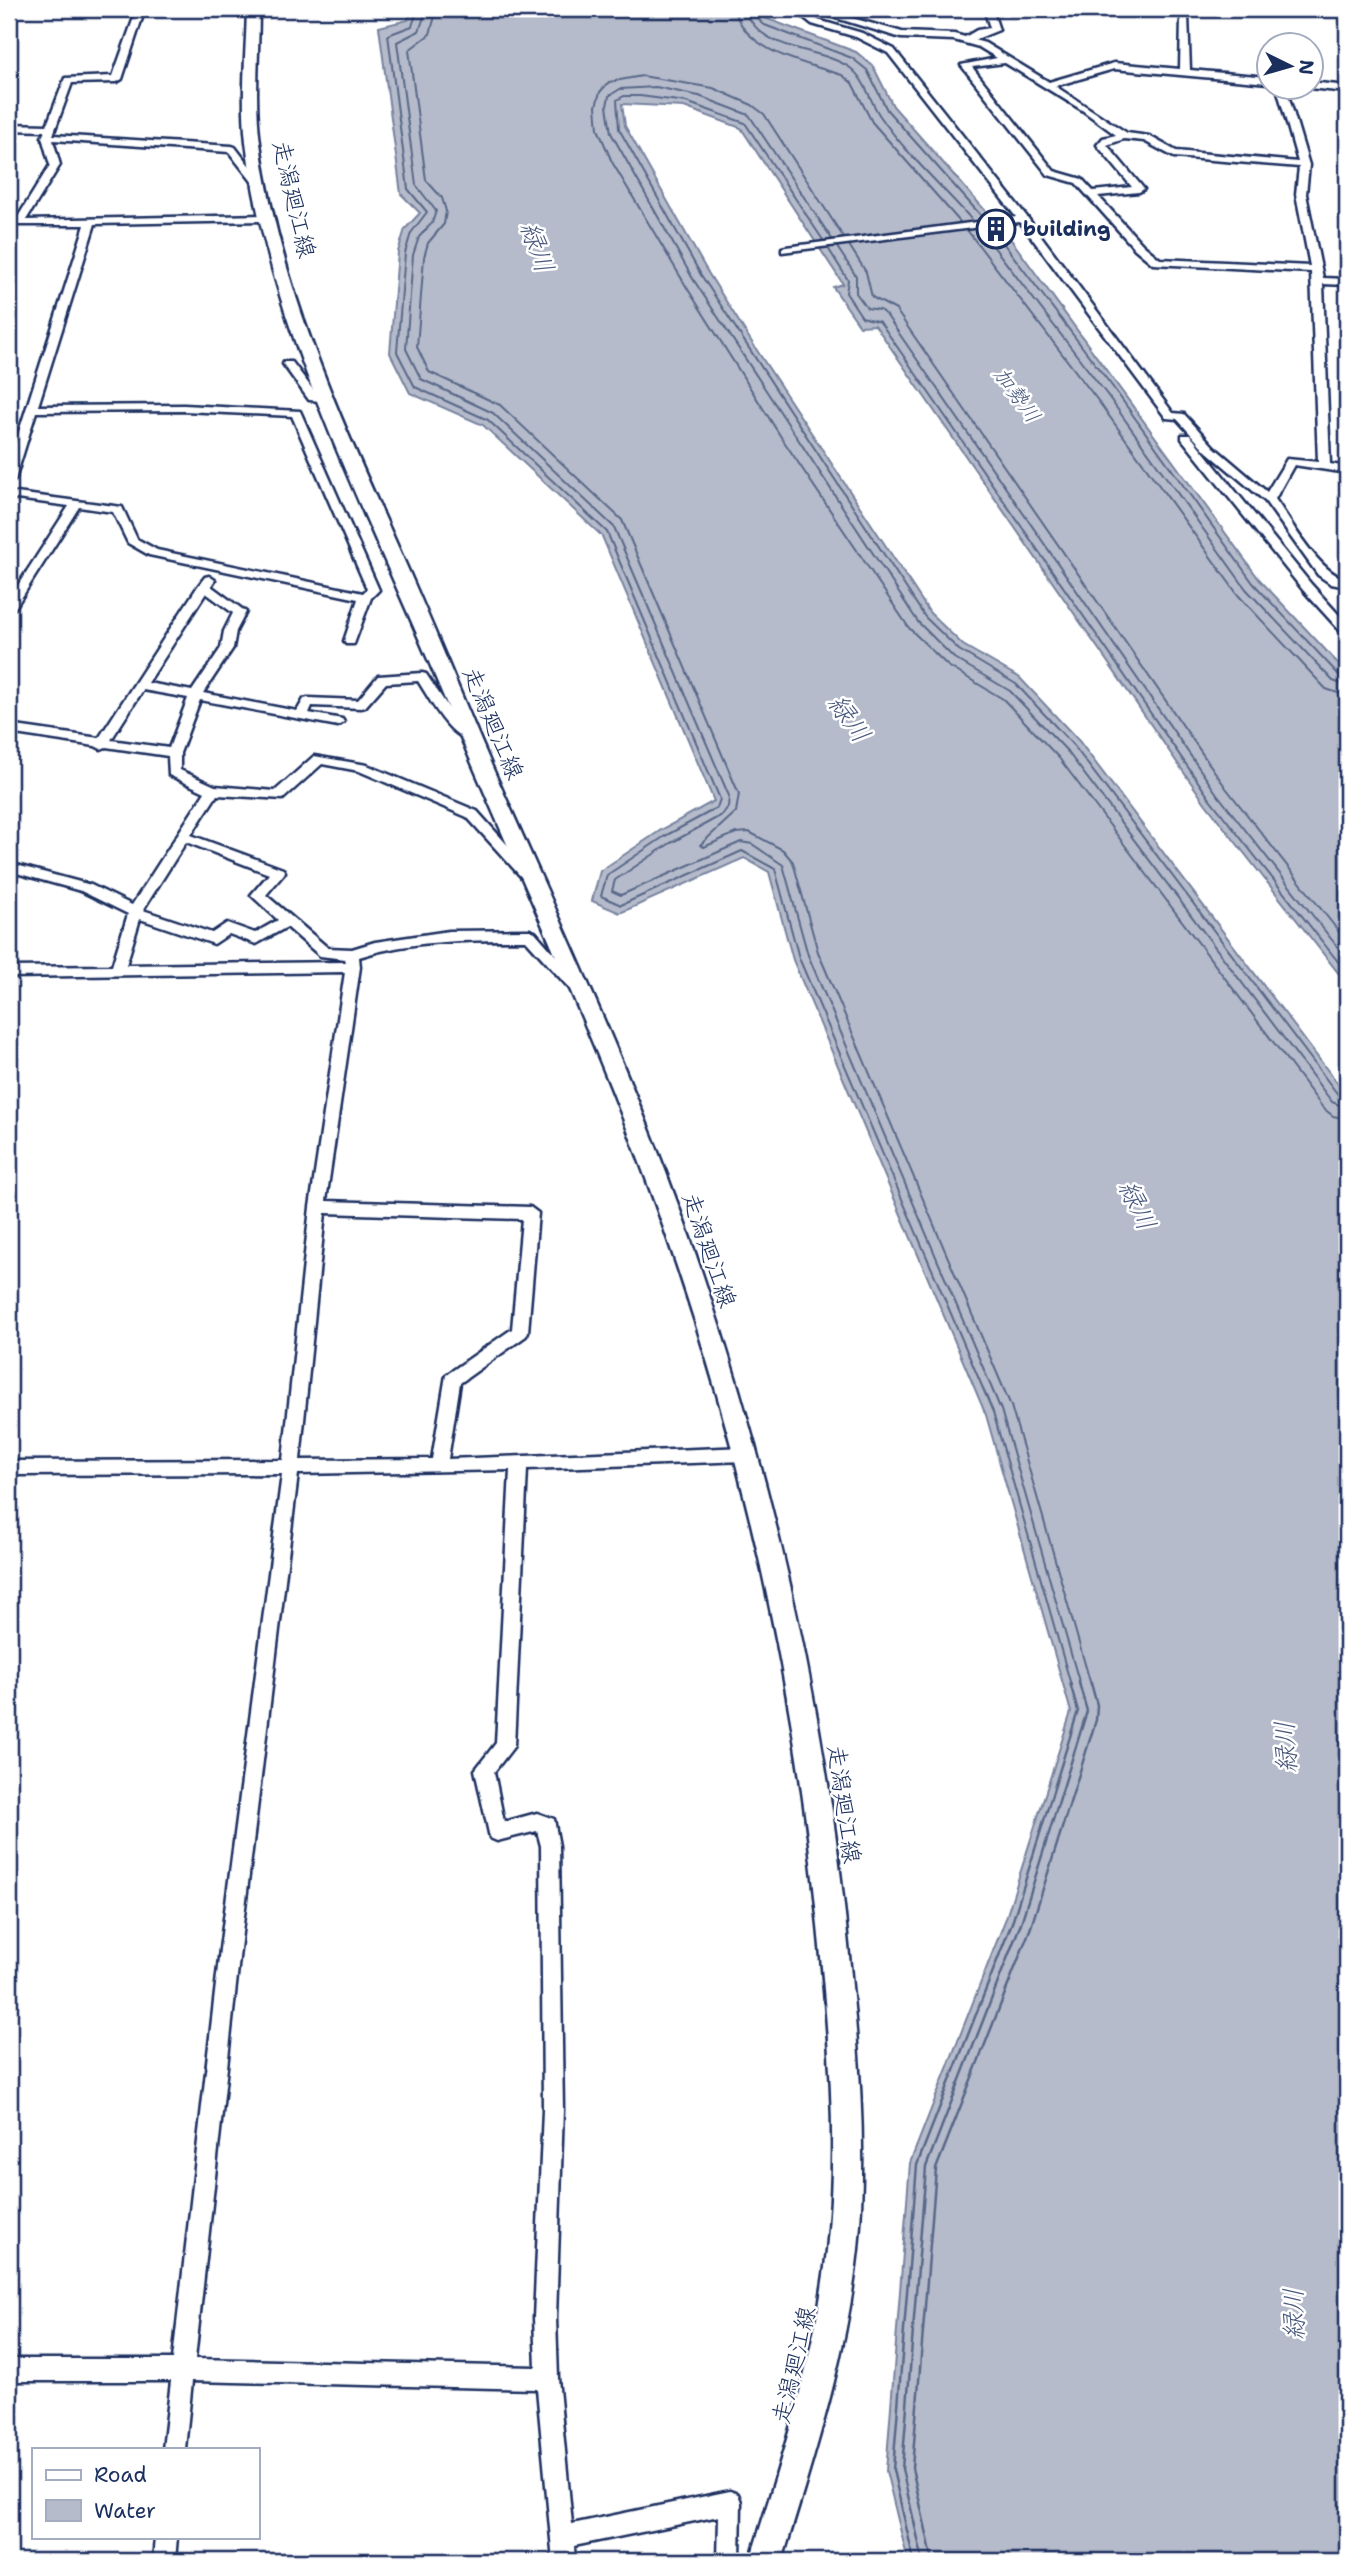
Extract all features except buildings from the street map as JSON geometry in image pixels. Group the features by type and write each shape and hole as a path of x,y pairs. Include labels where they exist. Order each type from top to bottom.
{"main road":[{"name":"走潟廻江線","path":"253,9 250,107 260,186 267,218 305,341 656,1176 746,1454 769,1544 799,1689 825,1846 846,2084 846,2210 835,2310 822,2375 766,2561"}],"street":[{"path":"14,223 55,165 48,133 68,80 117,79 141,9"},
{"path":"797,9 815,22 859,35 891,51 1170,416 1307,587 1347,631"},
{"path":"811,9 901,36 967,40 1048,85 1124,136"},
{"path":"967,40 980,32 995,30 988,9"},
{"path":"1185,17 1185,70"},
{"path":"914,22 914,35"},
{"path":"1006,60 966,65 1051,173 1079,181 1139,247 1157,262 1314,269"},
{"path":"1048,85 1114,66 1185,70 1254,78"},
{"path":"1324,86 1347,89"},
{"path":"1286,102 1304,165 1301,194 1318,281 1324,466"},
{"path":"9,127 48,133 232,149 260,186"},
{"path":"1091,194 1139,189 1102,145 1106,140 1124,136 1146,138 1174,154 1304,165"},
{"path":"14,223 267,218"},
{"path":"786,250 1019,218"},
{"path":"9,480 91,222"},
{"path":"1318,281 1347,282"},
{"path":"288,364 313,398 328,400"},
{"path":"31,409 184,408 296,413 373,590 365,597 350,641"},
{"path":"1170,416 1180,416 1210,449 1269,499 1322,572 1335,581 1347,583"},
{"path":"1269,499 1291,461 1347,470"},
{"path":"9,495 118,509 132,541 153,553 365,597"},
{"path":"9,608 75,505"},
{"path":"101,745 204,586 220,567"},
{"path":"204,586 240,612 230,631 228,648 195,697 174,753 174,772 214,790 278,796 318,759 362,768 472,814 532,880"},
{"path":"302,714 308,702 361,704 382,679 422,677 451,722 469,736"},
{"path":"138,685 338,722"},
{"path":"9,729 101,745 174,753"},
{"path":"117,971 135,912 214,790"},
{"path":"182,836 278,872 258,895 325,953 352,961"},
{"path":"9,867 86,888 135,912 214,939 227,928 256,939 287,920"},
{"path":"9,972 117,971 352,961 375,947 449,936 530,934 578,989"},
{"path":"174,2448 181,2370 290,1465 318,1207 352,961"},
{"path":"318,1207 530,1213 520,1332 452,1380 439,1466"},
{"path":"9,1468 439,1466 746,1454"},
{"path":"519,1464 505,1746 484,1770 497,1832 537,1822 547,1825 550,1846 553,2110 545,2319 547,2378 564,2561"},
{"path":"9,2370 181,2370 547,2378"},
{"path":"563,2537 730,2502 729,2561"},
{"path":"164,2561 166,2538"}],"water":[{"path":"412,9 759,9 765,18 856,52 873,66 893,106 1012,241 1259,579 1347,673 1347,984 1205,803 875,325 860,326 833,287 843,284 741,128 684,107 622,104 625,126 707,271 930,613 963,645 1020,678 1079,741 1347,1096 1347,2561 908,2561 886,2471 910,2163 1006,1918 1071,1712 986,1415 793,960 769,872 744,858 620,913 592,901 600,871 661,830 714,801 602,536 483,425 410,393 390,353 398,252 405,229 420,213 401,194 379,27 408,20"}],"place":[{"name":"building","path":"996,229"}],"water label":[{"name":"緑川","path":"538,247"},
{"name":"加勢川","path":"1017,395"},
{"name":"緑川","path":"850,718"},
{"name":"緑川","path":"1138,1205"},
{"name":"緑川","path":"1285,1747"},
{"name":"緑川","path":"1293,2314"}]}
